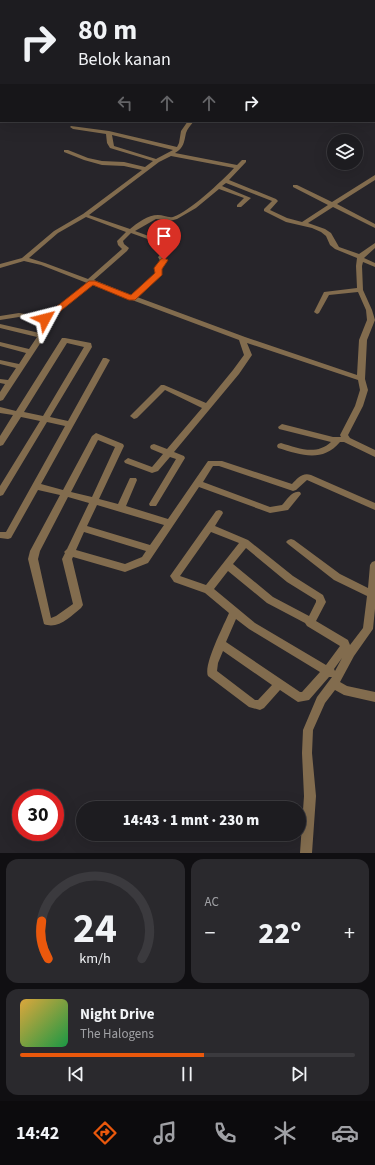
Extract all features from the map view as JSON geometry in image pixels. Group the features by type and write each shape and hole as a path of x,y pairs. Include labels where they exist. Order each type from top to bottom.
{"street":[{"path":"0,266 24,259 56,232 85,215 157,161 178,149 184,131 190,122"},
{"path":"73,127 110,133 178,149"},
{"path":"110,133 111,146 157,161"},
{"path":"66,151 97,162 124,164 146,169"},
{"path":"171,154 237,168"},
{"path":"0,318 20,314 45,319 126,250 120,240 122,237 145,221 155,217 167,219 175,218 219,187 244,161"},
{"path":"304,223 375,177"},
{"path":"225,180 274,200 275,201 266,209 270,213 290,221 304,223 327,232 337,248 375,264"},
{"path":"295,186 375,226"},
{"path":"219,187 248,198 239,206"},
{"path":"85,215 171,246 169,250 161,257 164,262 158,268 159,273 132,298"},
{"path":"346,439 344,435 345,431 359,406 364,393 364,386 361,379 363,340 371,320 369,310 360,290 360,258 375,245"},
{"path":"24,259 43,264 242,339 361,379"},
{"path":"318,312 325,293 360,290"},
{"path":"0,326 41,336 0,398"},
{"path":"128,461 154,470 236,372 248,355 242,339"},
{"path":"0,443 65,340 88,346 0,493"},
{"path":"0,344 31,352"},
{"path":"0,534 8,536 106,360"},
{"path":"0,362 21,367"},
{"path":"0,381 10,383"},
{"path":"134,416 164,387 207,407"},
{"path":"0,410 70,424"},
{"path":"282,427 336,440 346,439 375,454"},
{"path":"96,436 120,446 94,502 69,552 67,560 78,605 59,620 49,622 47,621 33,559 35,551 96,436"},
{"path":"302,460 312,454 325,450 336,440"},
{"path":"281,446 312,454"},
{"path":"152,504 181,459 180,457 154,447"},
{"path":"69,552 126,568 144,560 211,462 219,462 293,488 303,478 308,477 375,507"},
{"path":"121,508 133,480"},
{"path":"197,483 270,510 284,508 297,494"},
{"path":"36,486 121,508 170,523"},
{"path":"219,513 175,576 208,590 252,626 327,671 344,690 375,697"},
{"path":"209,527 245,542 290,579 320,598 321,602 310,621"},
{"path":"81,528 152,549"},
{"path":"208,590 245,542"},
{"path":"291,542 337,577 372,594"},
{"path":"221,644 301,698 306,697 345,647 345,645 312,625 310,621 270,600 227,565"},
{"path":"306,853 310,796 307,752 308,730 321,700 335,680 350,653 368,629 375,565"},
{"path":"234,612 213,664 212,673 253,704 260,705 280,684"}],"route":[{"path":"45,319 92,282 132,298 159,273 158,268 164,260"}]}
